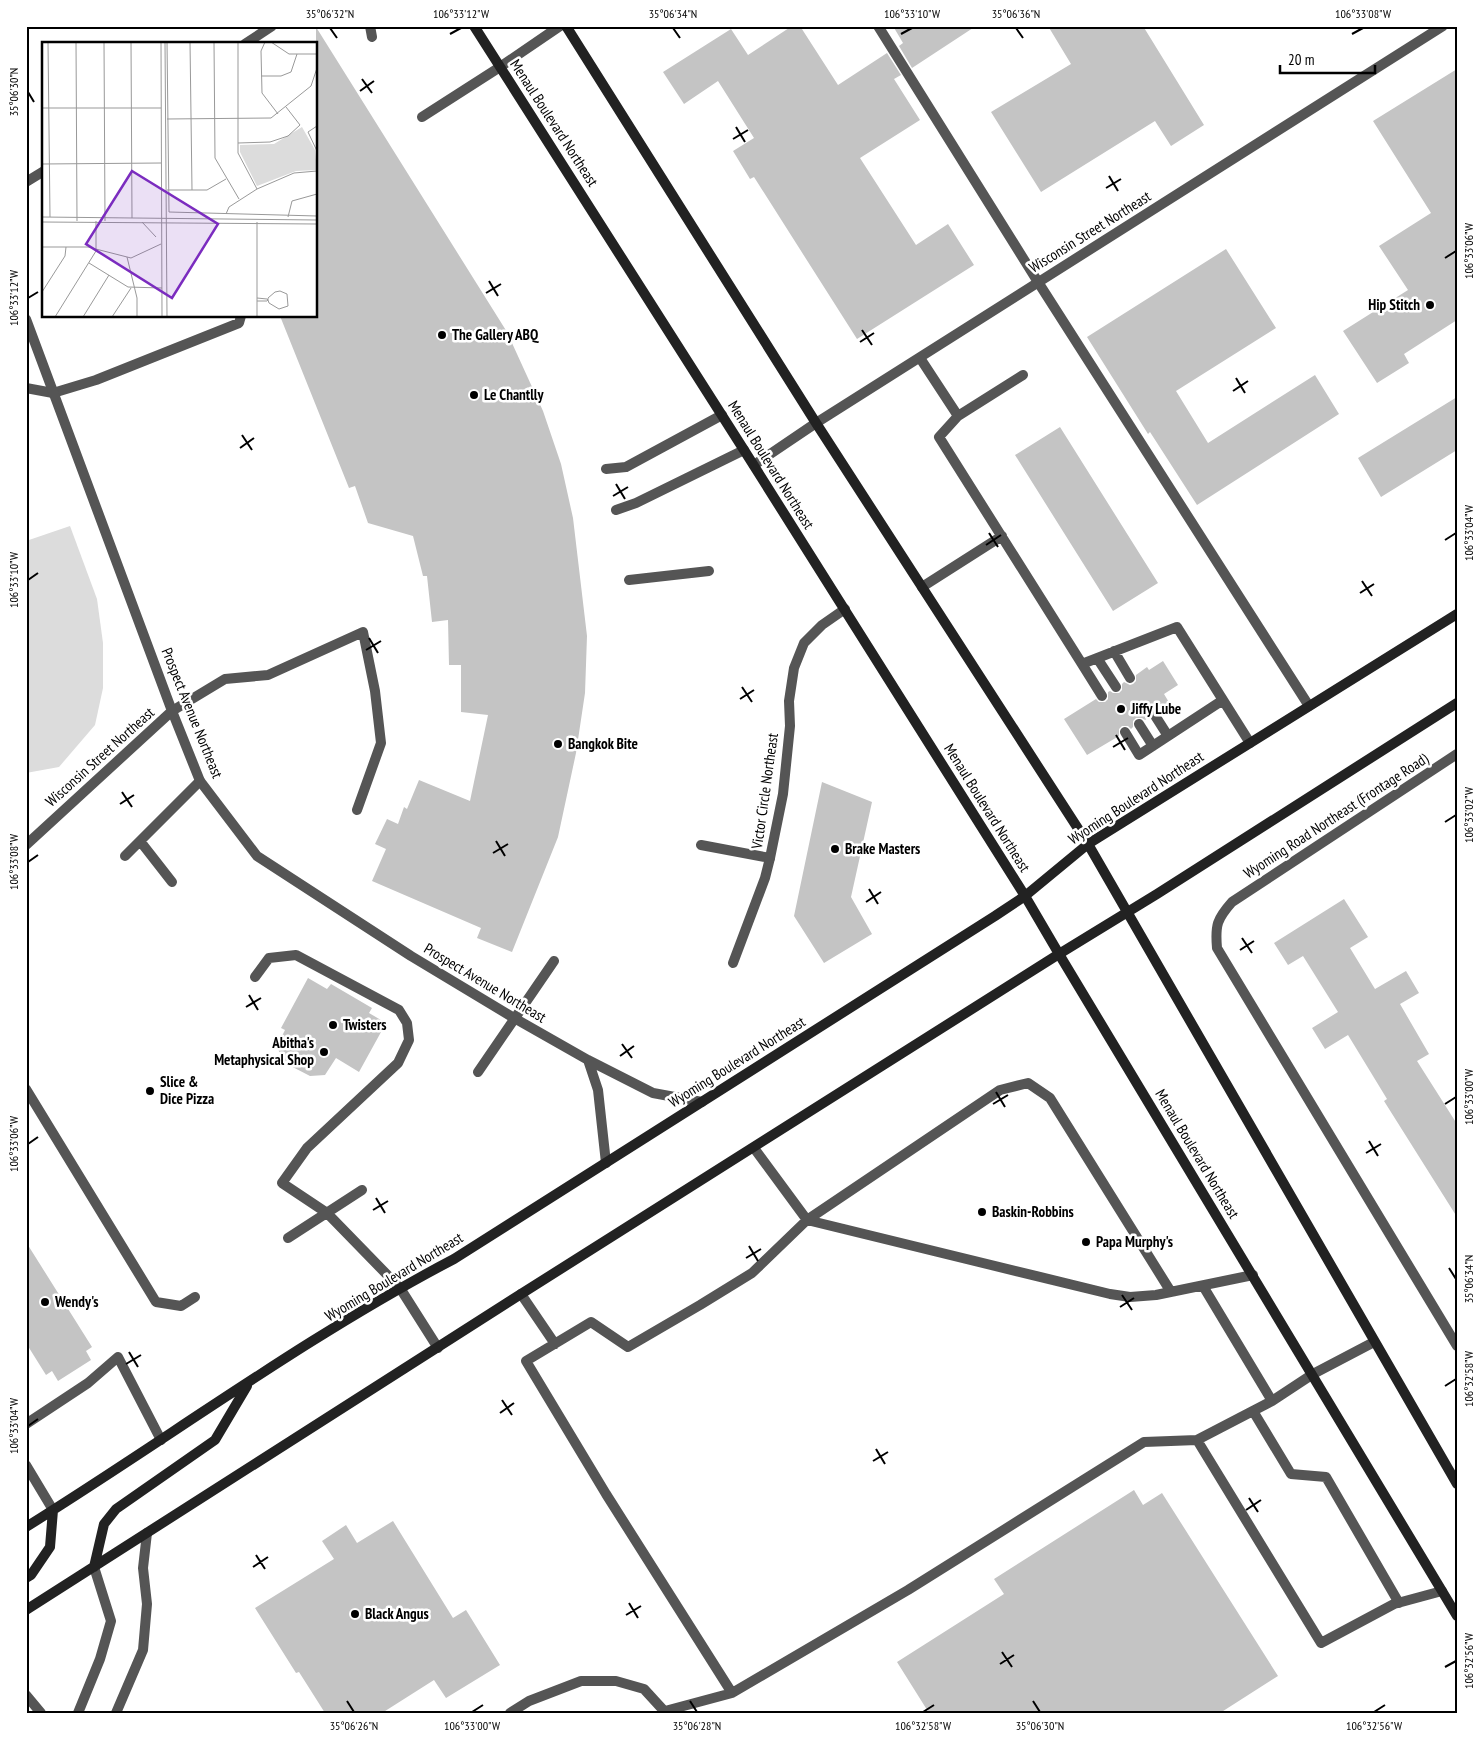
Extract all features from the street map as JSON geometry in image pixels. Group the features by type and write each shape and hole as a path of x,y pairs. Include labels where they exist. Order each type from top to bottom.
{"main road":[{"name":"Menaul Boulevard Northeast","path":"474,26 722,414 1025,896 1058,954 1313,1374 1457,1616"},
{"path":"566,26 816,423 1088,844 1457,1484"},
{"name":"Wyoming Boulevard Northeast","path":"26,1527 248,1383 400,1288 454,1259 1025,896 1088,844 1457,614"},
{"path":"26,1610 1058,954 1128,912 1457,703"},
{"path":"94,1566 104,1524 116,1509 215,1440 248,1383"},
{"path":"26,1578 31,1575 50,1547 54,1510"}],"street":[{"path":"248,42 272,26"},
{"path":"370,26 372,37"},
{"path":"422,117 560,26"},
{"path":"878,26 1038,282 1309,706"},
{"name":"Wisconsin Street Northeast","path":"754,465 816,423 1443,26"},
{"path":"26,182 42,172"},
{"path":"26,388 53,393 96,380 239,322 240,318"},
{"name":"Prospect Avenue Northeast","path":"26,319 172,711 200,781 257,856 412,956 588,1060 653,1093 702,1102"},
{"path":"920,358 958,416"},
{"path":"1023,375 958,416 939,438 1102,696"},
{"path":"606,469 626,467 722,414"},
{"path":"616,510 636,503 744,450"},
{"path":"922,587 1002,536"},
{"path":"629,580 710,571"},
{"name":"Victor Circle Northeast","path":"733,963 765,878 770,858 783,794 790,726 789,700 794,668 804,643 822,625 845,609"},
{"path":"1082,664 1177,627 1250,743"},
{"name":"Wisconsin Street Northeast","path":"26,845 172,711 225,679 268,675 363,632 375,691 381,743 357,810"},
{"path":"1114,651 1130,678"},
{"path":"1097,658 1116,687"},
{"path":"1125,732 1139,755 1223,700"},
{"path":"1154,714 1168,736"},
{"path":"1138,724 1153,746"},
{"name":"Wyoming Road Northeast (Frontage Road)","path":"1457,754 1232,902 1220,916 1216,933 1217,948 1457,1346"},
{"path":"125,856 200,781"},
{"path":"140,841 172,882"},
{"path":"701,845 770,858"},
{"path":"255,977 269,958 296,955 399,1010 407,1023 409,1040 398,1063 307,1148 282,1183 327,1213 400,1288 438,1348"},
{"path":"478,1072 554,960"},
{"path":"588,1060 598,1090 606,1163"},
{"path":"732,1694 606,1494 526,1361 591,1322 628,1347 752,1273 807,1220 1000,1090 1028,1083 1050,1098 1172,1292"},
{"path":"26,1089 156,1302 180,1306 194,1297"},
{"path":"754,1148 807,1220 1110,1294 1130,1297 1172,1292 1253,1275"},
{"path":"288,1238 362,1190"},
{"path":"1203,1286 1272,1401"},
{"path":"522,1294 555,1344"},
{"path":"510,1713 529,1701 581,1681 616,1681 644,1689 666,1712 732,1694 908,1590 1144,1442 1197,1440 1272,1401 1313,1374 1374,1342"},
{"path":"26,1424 88,1383 118,1357 161,1440"},
{"path":"1253,1411 1291,1474 1326,1477 1400,1603"},
{"path":"1197,1440 1321,1643 1400,1603 1442,1591"},
{"path":"26,1465 54,1510"},
{"path":"116,1713 143,1650 147,1604 143,1568 147,1533"},
{"path":"78,1713 100,1659 111,1621 94,1566"},
{"path":"26,1695 41,1713"}],"shaded area":[{"path":"70,526 97,599 103,643 103,688 95,725 59,767 26,773 26,541"}],"building":[{"path":"792,26 800,26 838,85 887,53 901,75 894,79 920,120 860,158 916,245 948,224 974,265 857,339 754,177 750,179 733,151 754,138 718,81 684,104 663,72 731,29 748,55"},
{"path":"893,26 976,26 912,68 899,46 903,43"},
{"path":"1048,26 1143,26 1204,125 1171,146 1155,121 1041,192 991,112 1071,64"},
{"path":"316,27 507,332 543,411 561,464 573,518 587,636 585,693 576,753 558,837 512,952 477,938 481,928 372,881 386,849 375,844 387,819 398,824 404,807 407,809 419,780 470,801 488,715 461,712 461,665 449,665 448,620 432,622 427,576 423,576 413,536 368,523 355,486 349,488 281,318 318,318 318,42 316,42"},
{"path":"1457,69 1457,320 1404,354 1409,363 1377,383 1343,331 1408,290 1379,246 1431,213 1373,121"},
{"path":"1226,249 1276,328 1176,391 1208,443 1315,375 1339,414 1197,505 1150,432 1148,434 1087,337"},
{"path":"1457,397 1457,450 1381,497 1358,458"},
{"path":"1060,427 1158,583 1113,611 1015,455"},
{"name":"Jiffy Lube","path":"1163,661 1178,685 1164,694 1170,704 1160,710 1151,708 1148,711 1148,718 1145,720 1136,718 1131,729 1128,726 1122,726 1119,729 1119,736 1087,755 1064,719 1096,699 1099,702 1105,702 1108,699 1108,692 1119,693 1124,682 1130,685 1133,684 1136,681 1136,675 1147,667 1149,670"},
{"name":"Brake Masters","path":"822,782 872,802 851,897 872,934 824,963 794,916"},
{"path":"1344,899 1368,937 1350,948 1375,989 1406,971 1419,993 1400,1004 1429,1054 1417,1061 1457,1124 1457,1217 1384,1101 1387,1099 1348,1035 1325,1049 1312,1028 1338,1012 1303,956 1288,965 1274,943"},
{"name":"Twisters","path":"308,978 327,989 331,984 372,1008 369,1013 386,1023 359,1072 336,1058 325,1075 310,1076 283,1062 277,1046 285,1030 281,1028"},
{"name":"Wendy's","path":"26,1242 92,1347 86,1351 91,1360 58,1381 52,1371 46,1375 26,1343"},
{"path":"1134,1490 1143,1505 1162,1493 1278,1676 1220,1713 929,1713 897,1662 1004,1594 994,1579"},
{"name":"Black Angus","path":"393,1521 453,1618 466,1610 500,1665 446,1698 434,1680 382,1713 325,1713 299,1672 296,1673 255,1608 334,1559 322,1541 346,1525 357,1543"}],"place":[{"name":"Hip Stitch","path":"1430,305"},
{"name":"The Gallery ABQ","path":"442,335"},
{"name":"Le Chantlly","path":"474,395"},
{"name":"Jiffy Lube","path":"1121,709"},
{"name":"Bangkok Bite","path":"558,744"},
{"name":"Brake Masters","path":"835,849"},
{"name":"Twisters","path":"333,1025"},
{"name":"Abitha's Metaphysical Shop","path":"324,1052"},
{"name":"Slice & Dice Pizza","path":"150,1091"},
{"name":"Baskin-Robbins","path":"982,1212"},
{"name":"Papa Murphy's","path":"1086,1242"},
{"name":"Wendy's","path":"45,1302"},
{"name":"Black Angus","path":"355,1614"}]}
